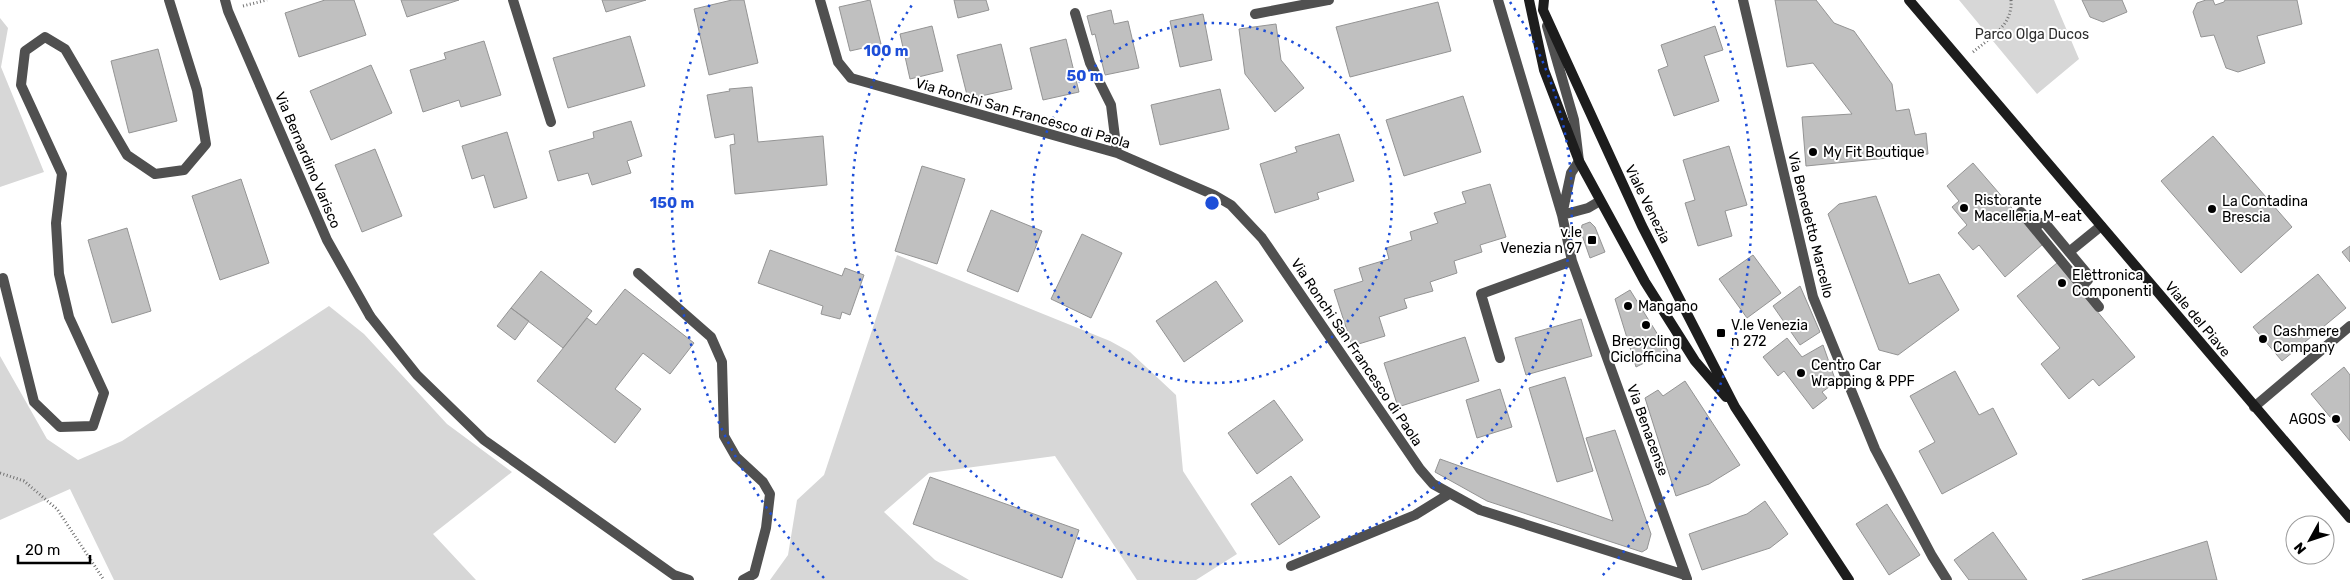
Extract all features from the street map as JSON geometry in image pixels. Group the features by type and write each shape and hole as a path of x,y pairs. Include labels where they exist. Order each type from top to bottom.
{"street":[{"path":"3,278 34,402 60,428 93,426 104,393 69,317 59,274 56,224 62,174 21,85 25,51 45,37 65,49 127,155 155,174 184,170 206,144 197,90 170,0"},
{"path":"513,0 551,122"},
{"name":"Via Ronchi San Francesco di Paola","path":"820,0 838,62 851,78 1117,152 1205,191 1231,205 1262,238 1420,469 1433,484 1480,510 1686,578"},
{"path":"1255,14 1329,0"},
{"name":"Via Benacense","path":"1498,0 1562,215 1572,261 1686,578"},
{"name":"Viale Venezia","path":"1529,0 1544,70 1579,161 1645,282 1695,361 1735,407"},
{"name":"Via Benedetto Marcello","path":"1743,0 1813,297 1875,449 1932,556 1947,580"},
{"name":"Viale del Piave","path":"1909,0 2350,518"},
{"name":"Via Bernardino Varisco","path":"227,5 327,240 370,316 417,375 484,440 674,575 689,580"},
{"name":"Viale Venezia","path":"1543,5 1574,120 1579,161"},
{"name":"Viale Venezia","path":"1543,5 1642,226 1735,407 1850,580"},
{"path":"1075,14 1090,62 1110,105 1117,152"},
{"name":"Via Benacense","path":"1562,215 1571,174 1579,161"},
{"path":"1562,215 1588,208 1600,201"},
{"path":"2021,212 2099,307"},
{"path":"2034,228 2041,222 2045,223 2070,252 2089,276 2082,286"},
{"path":"2070,252 2101,226"},
{"path":"1500,358 1481,294 1572,261"},
{"path":"638,274 711,337 722,362 724,436 736,457 764,482 770,494 766,528 754,574 743,580"},
{"path":"2254,407 2350,326"},
{"path":"1291,566 1415,515 1449,494"}],"path":[{"path":"227,5 267,0"},
{"path":"1961,62 2008,22 2011,14 2011,0"},
{"path":"0,473 24,481 57,508 104,580"}],"green space":[{"name":"Parco Olga Ducos","path":"1959,0 2054,0 2079,59 2037,94"},
{"path":"0,18 8,28 1,67 44,172 0,187"},
{"path":"897,255 1110,341 1130,352 1176,395 1183,471 1237,554 1196,580 1137,580 1055,456 929,473 884,512 935,560 969,580 770,580 788,555 797,500 824,475"},
{"path":"329,306 364,334 447,424 512,472 433,534 476,580 114,580 70,489 0,520 0,356 47,439 78,460 122,441"}],"building":[{"path":"325,0 354,0 366,35 299,57 285,13"},
{"path":"401,0 459,0 407,17"},
{"path":"602,0 646,0 606,12"},
{"path":"732,0 744,0 758,63 709,75 694,9"},
{"path":"870,0 881,44 850,51 839,7"},
{"path":"954,0 986,0 989,10 958,18"},
{"path":"1775,0 1816,0 1834,23 1854,31 1892,84 1896,111 1909,109 1915,135 1926,133 1928,154 1806,166 1802,117 1852,114 1813,63 1787,67"},
{"path":"2082,0 2122,0 2127,12 2103,22 2090,17"},
{"path":"2213,0 2215,5 2225,0 2297,0 2302,24 2257,36 2265,63 2238,72 2226,68 2214,35 2201,37 2193,12 2197,3"},
{"path":"1438,2 1451,51 1350,77 1336,27"},
{"path":"1111,10 1114,24 1128,21 1139,68 1105,75 1095,34 1092,35 1087,16"},
{"path":"1203,14 1212,60 1180,67 1170,21"},
{"path":"1276,24 1281,60 1304,88 1275,112 1245,74 1239,29"},
{"path":"932,26 943,71 910,79 900,34"},
{"path":"1715,26 1723,50 1704,56 1719,101 1674,116 1658,70 1668,66 1661,45"},
{"path":"630,36 645,86 568,108 553,58"},
{"path":"1066,39 1079,92 1043,100 1030,48"},
{"path":"484,41 501,95 461,107 459,100 423,112 410,70 446,59 444,53"},
{"path":"1001,44 1012,89 968,99 957,55"},
{"path":"158,49 177,121 129,133 111,61"},
{"path":"371,65 392,113 331,140 310,91"},
{"path":"752,87 758,142 823,136 827,185 735,194 730,145 735,144 734,134 715,138 707,95 730,91 729,89"},
{"path":"1220,89 1229,129 1160,145 1151,105"},
{"path":"1463,96 1481,152 1404,176 1386,120"},
{"path":"631,121 642,156 627,161 631,173 592,185 588,173 558,181 549,151 594,138 593,132"},
{"path":"507,132 527,198 494,208 484,175 472,179 462,146"},
{"path":"1339,134 1354,181 1317,193 1319,199 1275,213 1260,164 1297,152 1295,147"},
{"path":"2213,136 2292,227 2241,273 2161,181"},
{"path":"1729,146 1747,205 1725,211 1732,236 1698,246 1685,203 1695,200 1683,160"},
{"path":"375,149 402,216 362,232 335,165"},
{"path":"1973,163 2043,244 2005,277 1979,245 1973,250 1958,233 1967,225 1952,207 1959,201 1947,186"},
{"path":"922,166 965,179 937,264 895,251"},
{"path":"241,179 269,263 220,280 192,196"},
{"path":"1490,184 1506,237 1480,245 1482,252 1454,261 1457,273 1430,282 1433,291 1404,299 1407,308 1379,317 1385,336 1352,346 1334,290 1363,281 1359,268 1389,259 1386,248 1412,240 1410,232 1438,223 1434,213 1466,203 1462,192"},
{"path":"1876,196 1909,284 1939,274 1959,310 1898,355 1879,350 1828,214 1839,204"},
{"path":"991,210 1042,231 1018,292 967,271"},
{"path":"1590,222 1595,227 1605,252 1590,258 1581,232 1582,225"},
{"path":"127,228 151,311 112,323 88,240"},
{"path":"1082,234 1122,253 1091,318 1051,299"},
{"path":"2350,246 2350,262 2342,252"},
{"path":"770,250 842,276 845,268 864,275 850,315 842,312 840,319 821,314 823,306 758,283"},
{"path":"1753,255 1781,293 1747,318 1719,279"},
{"path":"2057,263 2135,357 2099,386 2093,379 2069,399 2041,364 2060,348 2017,296"},
{"path":"541,271 592,311 563,348 511,308"},
{"path":"2318,274 2346,308 2282,361 2253,327"},
{"path":"1216,281 1243,321 1184,362 1156,321"},
{"path":"1800,286 1820,332 1800,345 1773,306"},
{"path":"625,289 694,343 670,374 643,353 615,389 641,409 615,443 537,381 587,318 596,325"},
{"path":"1630,290 1668,351 1636,367 1615,299"},
{"path":"511,308 529,321 515,340 497,326"},
{"path":"1581,319 1592,356 1526,375 1515,338"},
{"path":"1465,337 1479,381 1398,407 1384,363"},
{"path":"1787,338 1802,357 1823,345 1836,382 1822,392 1827,398 1813,409 1784,371 1778,376 1763,357"},
{"path":"2344,367 2350,375 2350,441 2311,394"},
{"path":"1955,371 1979,415 1993,408 2017,454 1942,494 1919,451 1935,442 1910,396"},
{"path":"1565,377 1593,471 1557,482 1529,388"},
{"path":"1685,381 1740,465 1709,484 1676,496 1645,398 1658,390 1663,396"},
{"path":"1500,389 1512,427 1477,438 1466,400"},
{"path":"1274,400 1303,440 1257,474 1228,433"},
{"path":"1615,430 1651,534 1647,549 1642,552 1487,501 1435,472 1440,459 1613,521 1586,438"},
{"path":"1291,476 1320,517 1279,545 1251,504"},
{"path":"930,477 1079,530 1062,578 913,524"},
{"path":"1765,501 1788,534 1770,548 1702,570 1689,534 1747,514"},
{"path":"1887,504 1920,555 1889,575 1856,524"},
{"path":"1993,532 2027,580 1969,580 1954,560"},
{"path":"2207,541 2217,580 2082,580"}],"place":[{"name":"My Fit Boutique","path":"1813,152"},
{"name":"Ristorante Macelleria M-eat","path":"1964,208"},
{"name":"La Contadina Brescia","path":"2212,209"},
{"name":"v.le Venezia n 97","path":"1592,240"},
{"name":"Elettronica Componenti","path":"2062,283"},
{"name":"Mangano","path":"1628,306"},
{"name":"Brecycling Ciclofficina","path":"1646,325"},
{"name":"V.le Venezia n 272","path":"1721,333"},
{"name":"Cashmere Company","path":"2263,339"},
{"name":"Centro Car Wrapping & PPF","path":"1801,373"},
{"name":"AGOS","path":"2336,419"}]}
